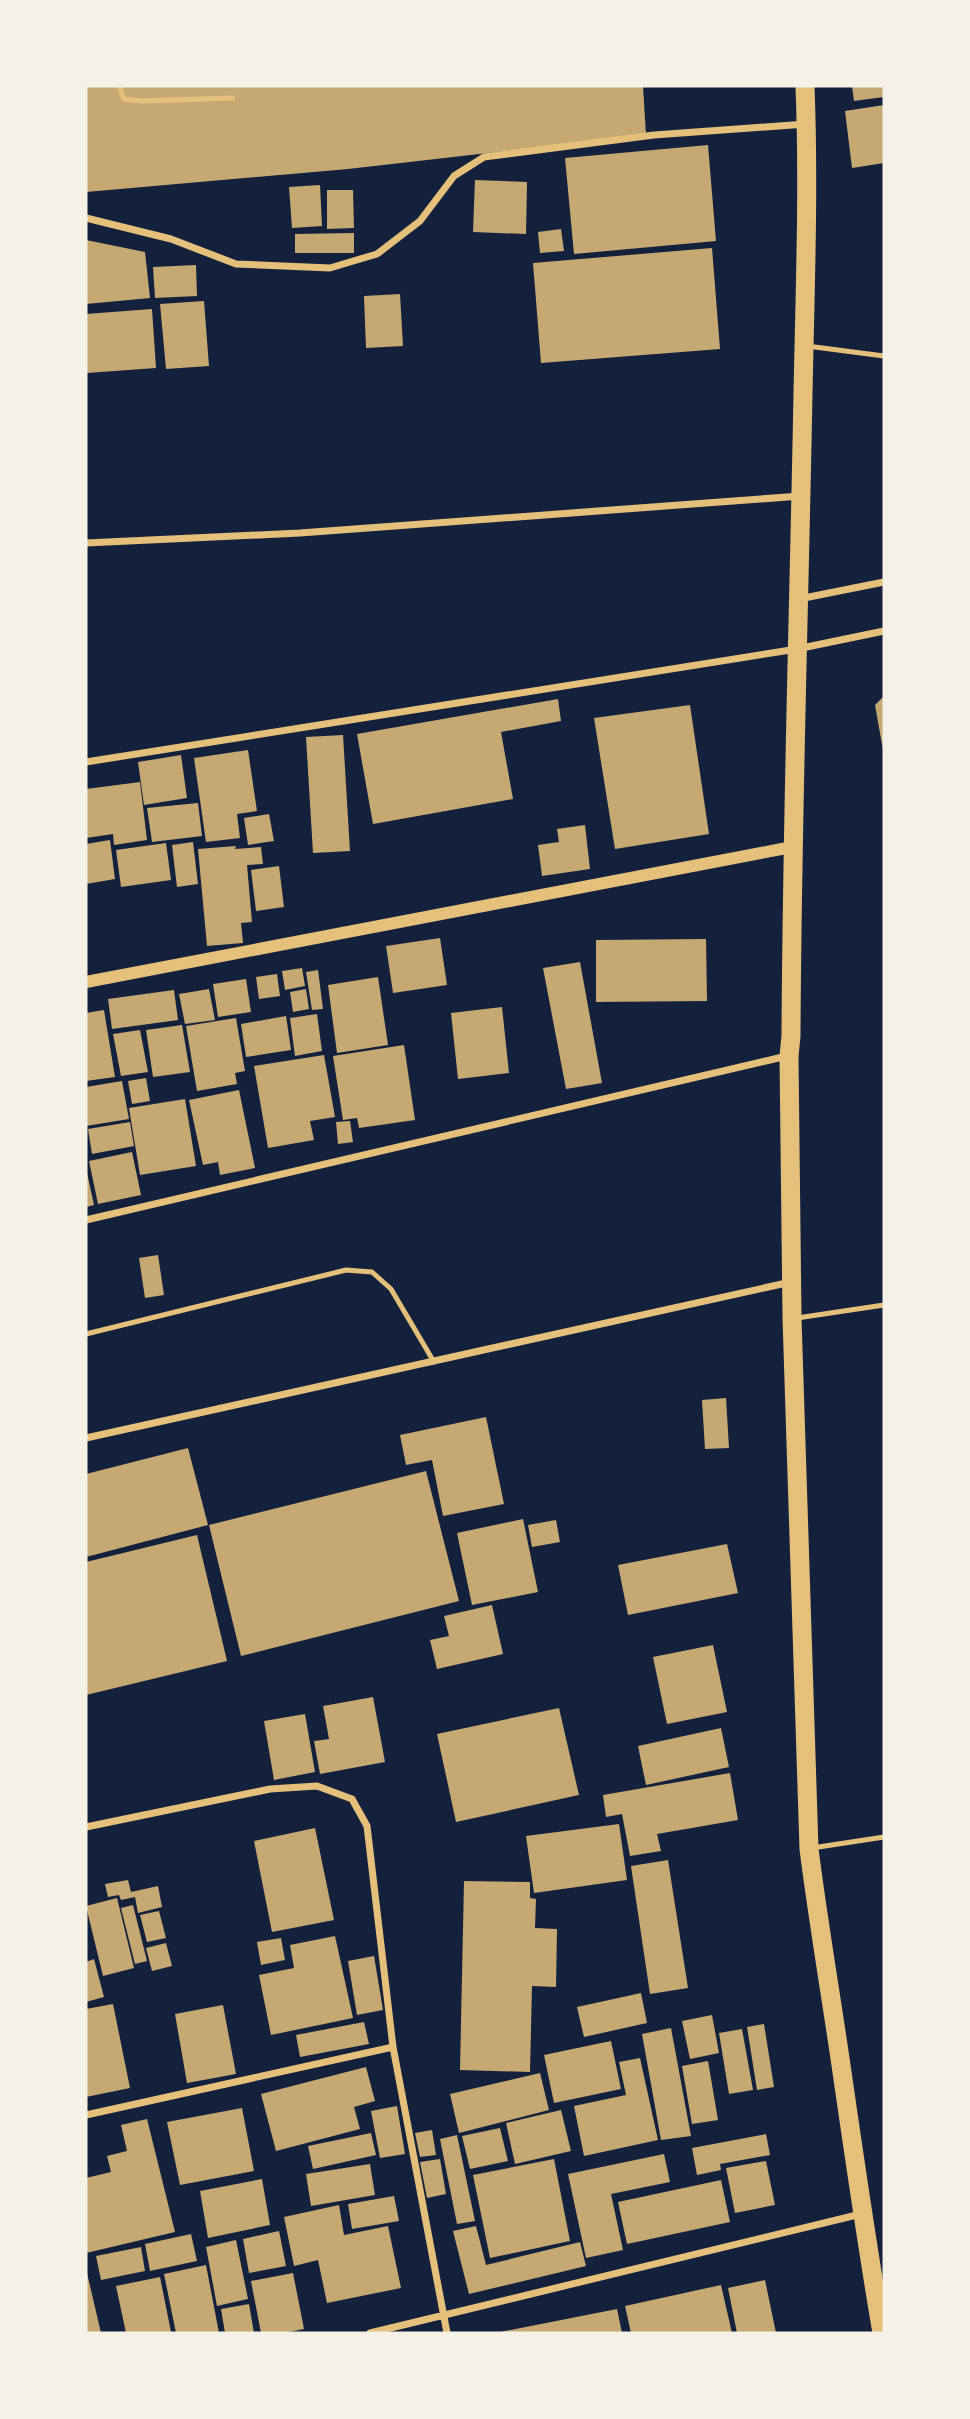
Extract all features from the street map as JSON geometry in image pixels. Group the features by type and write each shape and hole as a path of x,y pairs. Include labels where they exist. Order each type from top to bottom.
{"highway":[{"path":"805,86 807,124 804,346 789,1056 791,1282 809,1849 861,2213 882,2333"}],"street":[{"path":"86,218 172,239 236,264 330,268 377,254 421,221 454,176 484,158 654,135 807,124"},
{"path":"86,542 300,533 801,496"},
{"path":"798,599 884,582"},
{"path":"86,762 797,649 884,631"},
{"path":"86,982 792,847"},
{"path":"86,1220 789,1056"},
{"path":"86,1438 791,1282"},
{"path":"86,1827 270,1789 317,1786 352,1799 367,1826 393,2047 447,2333"},
{"path":"86,2115 393,2047"},
{"path":"370,2333 861,2213"}],"lane":[{"path":"119,86 124,99 233,99"},
{"path":"804,346 884,356"},
{"path":"86,1334 346,1270 372,1272 391,1289 434,1362"},
{"path":"792,1318 884,1305"},
{"path":"809,1849 884,1837"}],"building":[{"path":"86,86 643,86 646,135 348,169 86,192"},
{"path":"852,86 884,86 884,97 854,101"},
{"path":"884,105 884,163 852,168 845,111"},
{"path":"708,145 716,241 574,254 565,158"},
{"path":"475,180 527,182 526,234 473,232"},
{"path":"320,185 322,226 292,228 289,187"},
{"path":"327,190 353,190 354,228 327,229"},
{"path":"561,229 564,251 540,253 538,232"},
{"path":"354,233 354,253 295,253 295,234"},
{"path":"86,240 145,252 150,298 86,304"},
{"path":"712,248 720,349 541,363 533,263"},
{"path":"196,265 197,296 155,298 153,267"},
{"path":"400,294 403,346 366,348 364,296"},
{"path":"204,301 209,366 166,369 160,304"},
{"path":"152,309 156,368 87,373 86,314"},
{"path":"884,696 884,750 883,750 875,705"},
{"path":"558,699 561,721 501,732 513,799 373,824 357,734"},
{"path":"690,705 709,834 615,849 594,718"},
{"path":"343,735 350,851 313,853 306,737"},
{"path":"248,750 257,811 237,814 240,838 206,842 194,758"},
{"path":"181,755 187,798 144,805 138,762"},
{"path":"140,782 147,840 114,845 113,834 86,838 86,789"},
{"path":"198,803 202,836 152,842 147,808"},
{"path":"269,814 274,841 248,845 244,818"},
{"path":"585,825 590,869 542,876 538,845 559,842 557,829"},
{"path":"110,840 115,879 86,884 86,844"},
{"path":"193,842 198,884 177,887 172,845"},
{"path":"166,843 171,880 121,887 116,850"},
{"path":"236,846 235,849 261,847 263,864 247,865 252,922 241,923 243,943 207,946 198,849"},
{"path":"279,866 284,907 256,911 251,870"},
{"path":"440,938 447,985 393,993 386,946"},
{"path":"706,939 707,1001 596,1002 596,940"},
{"path":"580,962 602,1083 566,1089 543,968"},
{"path":"302,968 305,986 285,990 282,971"},
{"path":"318,970 323,1009 312,1010 306,972"},
{"path":"277,974 280,996 259,999 256,977"},
{"path":"378,977 388,1045 337,1053 328,985"},
{"path":"246,979 251,1012 218,1017 213,984"},
{"path":"209,989 215,1020 185,1024 179,994"},
{"path":"306,989 309,1009 293,1012 290,992"},
{"path":"174,990 178,1020 112,1029 108,999"},
{"path":"502,1007 509,1073 458,1079 451,1013"},
{"path":"104,1010 115,1077 86,1081 86,1013"},
{"path":"317,1014 322,1051 295,1056 290,1018"},
{"path":"286,1016 291,1050 246,1057 241,1024"},
{"path":"236,1018 245,1071 235,1073 237,1084 197,1091 186,1026"},
{"path":"182,1025 190,1072 153,1077 146,1030"},
{"path":"140,1030 148,1072 121,1076 113,1034"},
{"path":"404,1045 415,1120 359,1128 357,1118 343,1120 333,1056"},
{"path":"324,1055 335,1117 310,1121 314,1140 268,1148 254,1066"},
{"path":"146,1078 150,1101 132,1104 128,1081"},
{"path":"122,1081 129,1119 86,1126 86,1087"},
{"path":"239,1090 255,1168 220,1175 218,1162 203,1165 189,1100"},
{"path":"185,1099 196,1166 140,1175 129,1108"},
{"path":"350,1121 353,1142 338,1144 336,1122"},
{"path":"130,1122 134,1146 92,1154 88,1129"},
{"path":"132,1152 141,1195 98,1204 89,1161"},
{"path":"86,1168 94,1205 86,1207"},
{"path":"158,1255 164,1295 145,1298 139,1258"},
{"path":"726,1398 729,1448 705,1449 702,1400"},
{"path":"486,1417 504,1504 443,1516 432,1460 406,1465 400,1435"},
{"path":"188,1448 208,1525 86,1557 86,1474"},
{"path":"426,1471 459,1601 241,1656 209,1525"},
{"path":"523,1519 538,1592 472,1605 457,1533"},
{"path":"556,1520 560,1542 532,1547 528,1525"},
{"path":"197,1535 227,1661 86,1695 86,1562"},
{"path":"727,1544 738,1593 628,1615 618,1565"},
{"path":"492,1605 503,1654 437,1669 430,1640 449,1636 444,1616"},
{"path":"713,1645 727,1712 667,1724 653,1657"},
{"path":"373,1697 385,1762 320,1774 314,1741 329,1739 323,1706"},
{"path":"559,1708 579,1795 456,1822 437,1734"},
{"path":"305,1714 315,1772 274,1780 264,1721"},
{"path":"721,1728 729,1767 646,1785 638,1746"},
{"path":"730,1773 738,1820 657,1834 661,1851 630,1856 622,1814 606,1817 603,1795"},
{"path":"619,1824 627,1880 534,1893 526,1836"},
{"path":"315,1828 334,1920 272,1932 254,1841"},
{"path":"668,1860 688,1988 650,1994 631,1866"},
{"path":"128,1880 131,1892 158,1886 162,1907 138,1913 135,1897 121,1900 119,1895 108,1897 105,1884"},
{"path":"464,1881 530,1882 530,1898 536,1899 535,1928 557,1929 556,1987 532,1986 530,2072 460,2070"},
{"path":"117,1898 134,1968 103,1976 86,1906"},
{"path":"133,1905 147,1961 135,1964 121,1908"},
{"path":"159,1911 166,1938 147,1942 140,1915"},
{"path":"335,1936 353,2018 271,2035 259,1975 294,1968 290,1945"},
{"path":"281,1938 285,1960 261,1965 257,1942"},
{"path":"166,1943 172,1966 152,1971 146,1948"},
{"path":"374,1956 383,2010 357,2015 348,1961"},
{"path":"94,1959 104,1997 86,2002 86,1962"},
{"path":"641,1993 647,2023 584,2037 577,2007"},
{"path":"113,2004 130,2088 86,2097 86,2009"},
{"path":"223,2005 236,2074 187,2083 175,2014"},
{"path":"712,2015 719,2053 690,2059 682,2021"},
{"path":"364,2022 369,2044 300,2057 296,2035"},
{"path":"764,2024 774,2087 757,2090 747,2027"},
{"path":"671,2028 691,2136 661,2140 642,2034"},
{"path":"742,2029 753,2090 729,2094 719,2033"},
{"path":"611,2041 621,2089 554,2103 544,2055"},
{"path":"640,2058 658,2140 584,2156 574,2106 626,2095 619,2062"},
{"path":"708,2061 718,2120 692,2124 682,2066"},
{"path":"366,2067 375,2101 354,2107 360,2129 276,2151 261,2094"},
{"path":"540,2073 549,2110 459,2133 450,2094"},
{"path":"397,2106 405,2154 380,2158 371,2111"},
{"path":"242,2108 254,2171 180,2185 167,2122"},
{"path":"561,2110 571,2151 515,2164 506,2123"},
{"path":"147,2119 175,2232 86,2253 86,2178 111,2172 107,2156 127,2151 121,2125"},
{"path":"500,2128 508,2161 470,2169 462,2136"},
{"path":"432,2130 436,2155 420,2157 415,2133"},
{"path":"371,2133 376,2155 313,2169 308,2146"},
{"path":"766,2134 770,2155 720,2164 721,2170 697,2175 692,2148"},
{"path":"457,2135 475,2221 457,2224 440,2139"},
{"path":"664,2154 670,2182 611,2194 623,2250 586,2258 568,2174"},
{"path":"440,2159 446,2194 427,2198 420,2162"},
{"path":"554,2159 570,2241 490,2258 473,2175"},
{"path":"766,2161 775,2205 735,2213 726,2168"},
{"path":"370,2164 375,2195 311,2206 306,2174"},
{"path":"262,2179 270,2225 208,2238 200,2191"},
{"path":"721,2180 730,2222 627,2244 618,2202"},
{"path":"394,2196 399,2221 352,2229 348,2204"},
{"path":"339,2205 344,2235 388,2226 401,2288 327,2303 318,2260 294,2266 284,2217"},
{"path":"476,2226 486,2265 580,2242 586,2266 469,2294 453,2231"},
{"path":"279,2231 286,2266 249,2273 243,2239"},
{"path":"191,2234 197,2261 150,2271 145,2244"},
{"path":"236,2240 248,2299 217,2306 206,2247"},
{"path":"141,2247 145,2271 101,2280 96,2256"},
{"path":"206,2265 219,2333 176,2333 164,2274"},
{"path":"87,2273 101,2333 86,2333"},
{"path":"293,2273 304,2329 284,2333 261,2333 251,2281"},
{"path":"160,2277 171,2332 126,2333 116,2286"},
{"path":"765,2280 776,2333 737,2333 728,2288"},
{"path":"721,2285 732,2333 631,2333 625,2306"},
{"path":"249,2304 254,2333 225,2333 221,2309"},
{"path":"617,2309 622,2333 500,2333 500,2332"}]}
